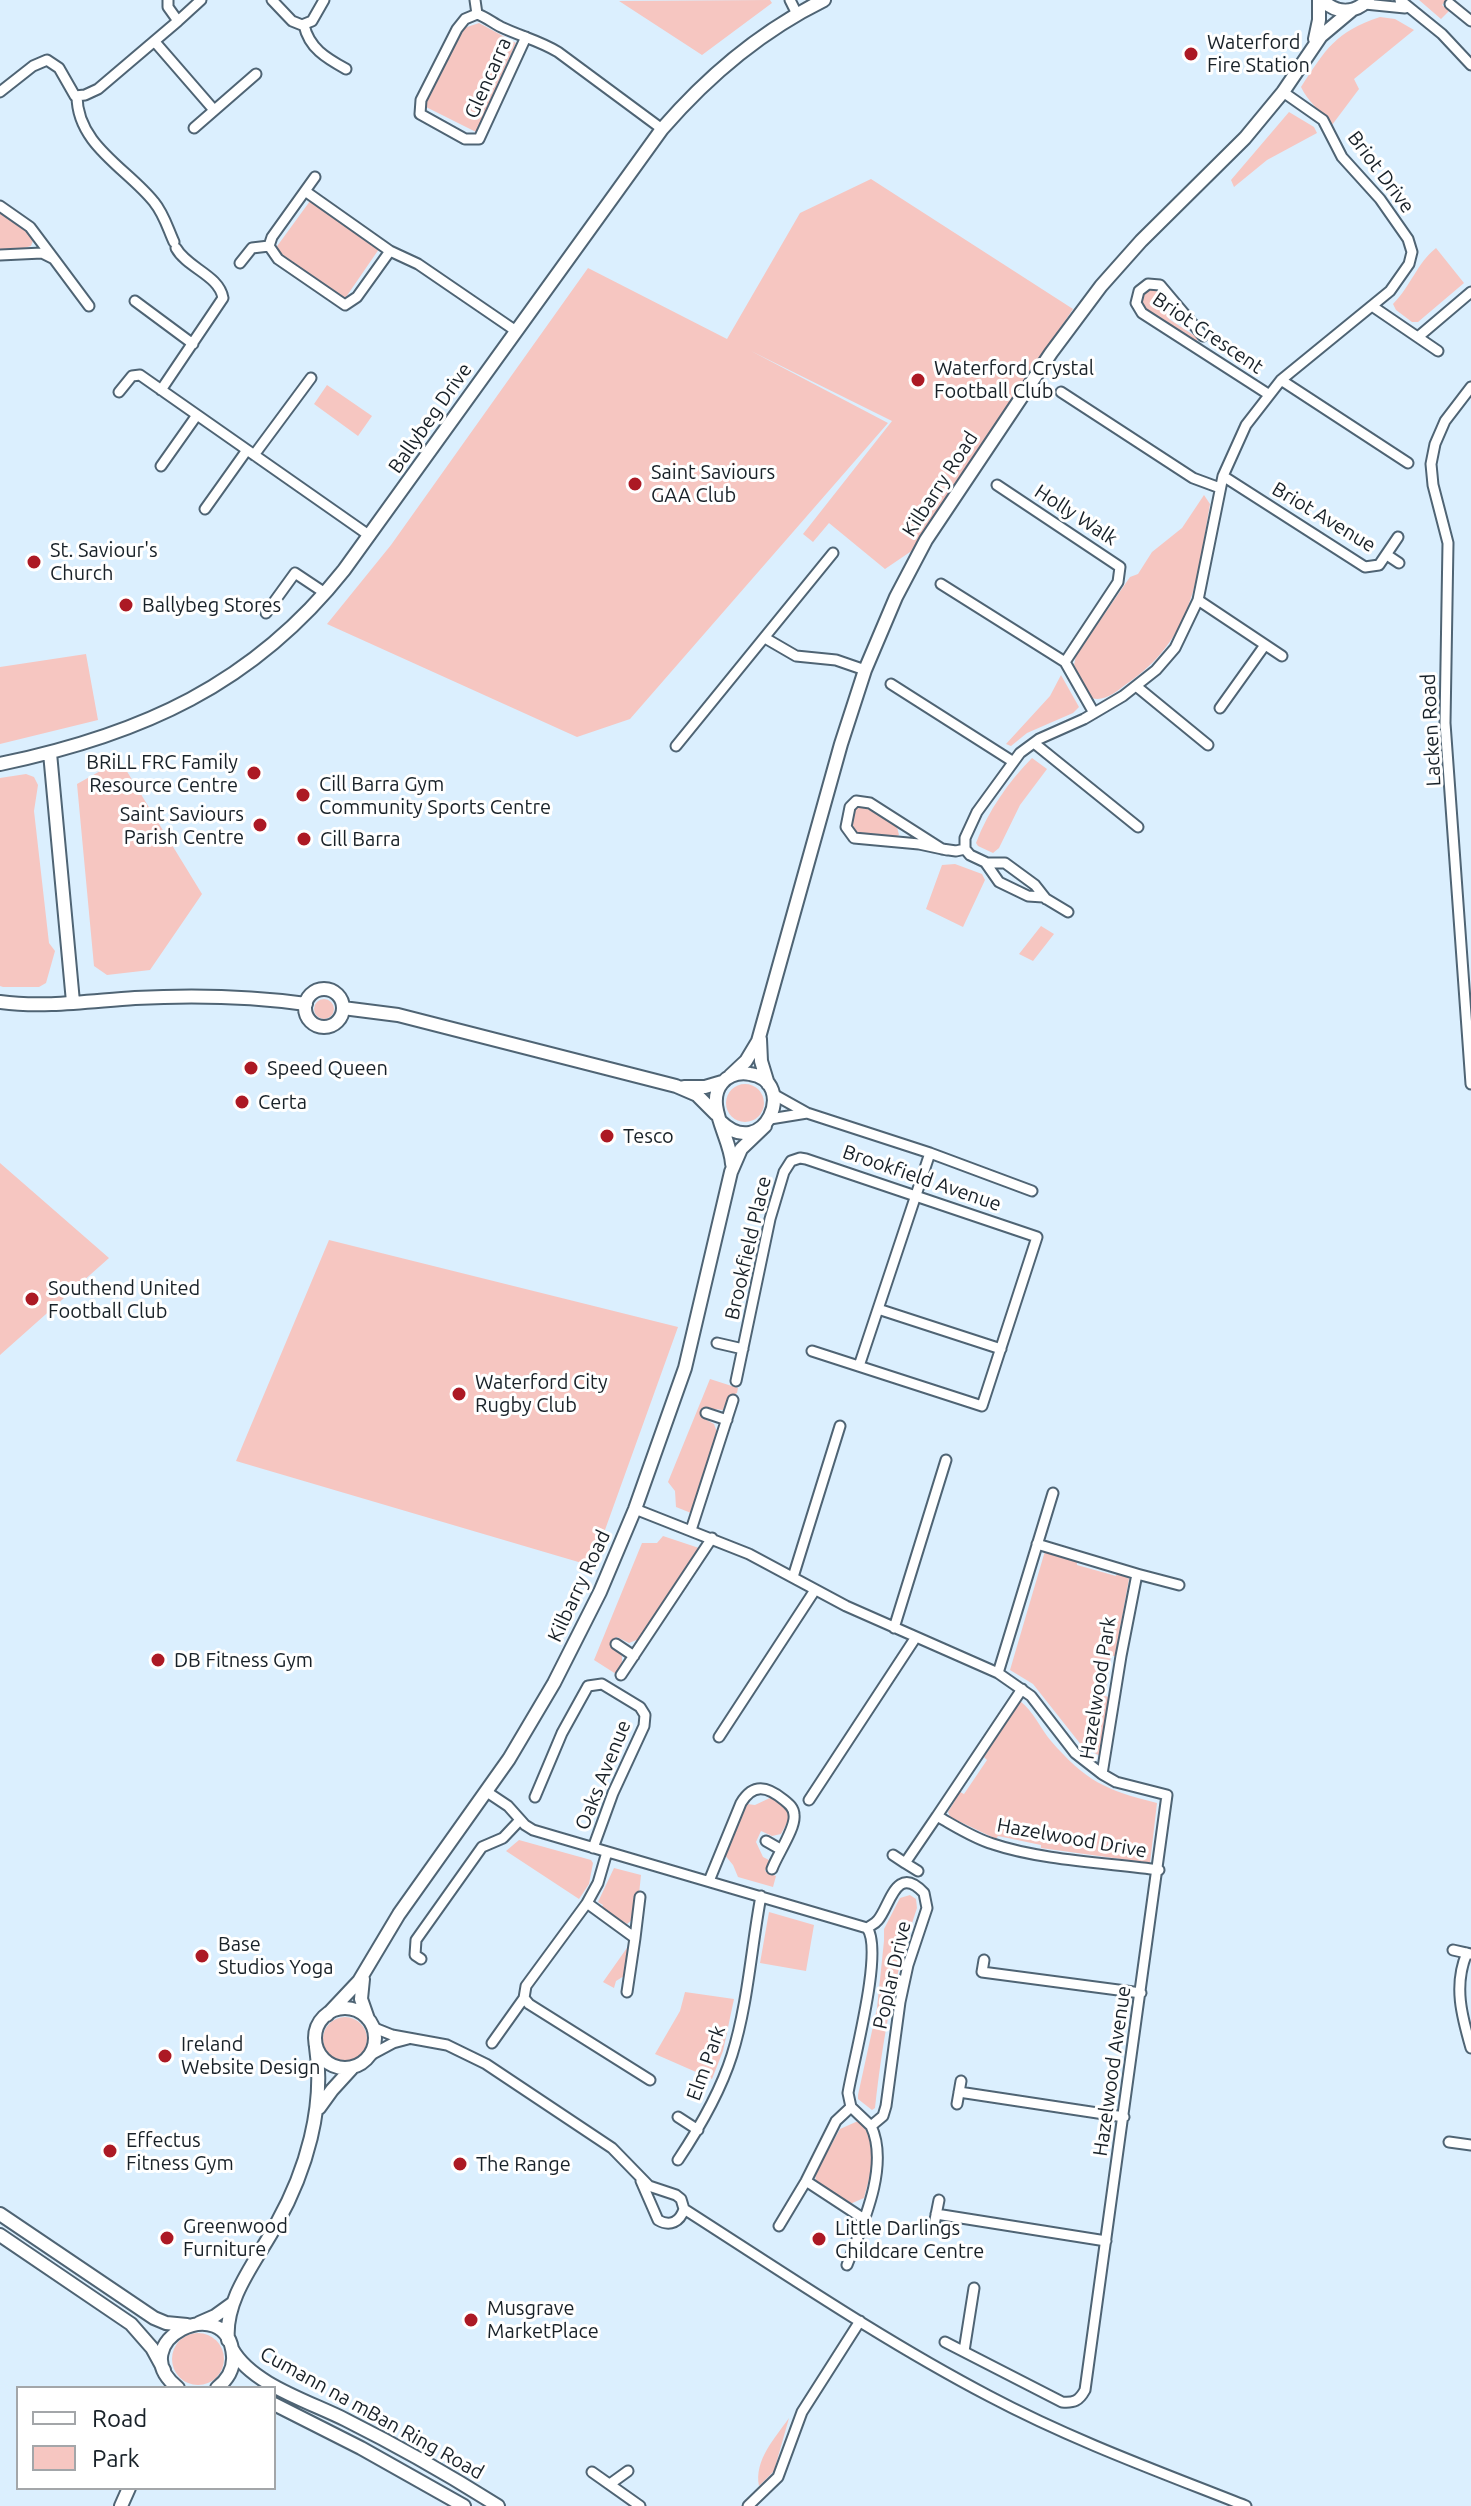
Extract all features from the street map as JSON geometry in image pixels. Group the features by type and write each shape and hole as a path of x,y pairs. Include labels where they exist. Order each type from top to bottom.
{"street":[{"path":"0,92 33,66 47,60 59,68 70,91 77,96 89,94 106,84 201,0"},
{"path":"272,0 294,23 304,25 312,21 324,0"},
{"name":"Glencarra","path":"475,0 477,14"},
{"path":"790,0 797,14"},
{"name":"Ballybeg Drive","path":"0,764 125,731 196,697 261,653 299,620 325,593 370,536 662,129 738,55 797,14 824,0"},
{"path":"1321,0 1338,10 1352,10"},
{"name":"Kilbarry Road","path":"1313,46 1321,0"},
{"path":"1400,0 1448,40 1471,65"},
{"path":"165,1 178,21"},
{"path":"1367,2 1393,5 1416,13"},
{"name":"Kilbarry Road","path":"726,1079 746,1061 761,1032 837,757 865,670 896,597 926,540 1075,319 1120,263 1245,138 1330,27 1367,2"},
{"path":"1450,4 1471,21"},
{"name":"Glencarra","path":"526,37 482,135 476,140 465,139 423,117 419,106 457,29 465,19 477,14 558,52 662,129"},
{"path":"304,25 309,40 322,55 346,69"},
{"path":"155,42 214,110"},
{"path":"194,128 256,74"},
{"name":"Briot Drive","path":"965,849 965,838 977,812 1012,761 1034,743 1094,713 1136,686 1175,648 1198,600 1223,476 1240,436 1281,380 1372,306 1402,277 1411,258 1410,244 1388,209 1342,157 1323,120 1283,92"},
{"path":"77,96 78,110 109,159 155,203 184,260 216,284 223,294 221,304 161,390"},
{"path":"269,246 272,237 315,177"},
{"path":"305,191 390,251 418,264 516,331"},
{"path":"0,206 30,227 89,306"},
{"path":"269,246 278,259 345,305 355,300 390,251"},
{"path":"240,263 252,248 269,246"},
{"path":"0,255 42,253 54,259"},
{"name":"Briot Crescent","path":"1203,336 1160,285 1148,284 1139,291 1137,306 1142,313 1268,394"},
{"path":"1418,337 1471,292"},
{"path":"135,301 193,344"},
{"path":"1372,306 1438,351"},
{"path":"119,392 135,374 370,536"},
{"path":"205,509 311,378"},
{"path":"1281,380 1408,463"},
{"name":"Lacken Road","path":"1471,387 1445,421 1431,464 1433,485 1448,543 1445,723 1471,1084"},
{"path":"1061,392 1193,478 1220,488"},
{"path":"161,466 197,415"},
{"name":"Briot Avenue","path":"1223,476 1363,566 1375,567 1398,537"},
{"name":"Holly Walk","path":"997,485 1120,567 1118,582 1065,662"},
{"path":"676,746 833,553"},
{"path":"1387,555 1399,563"},
{"path":"266,613 295,573 325,593"},
{"path":"941,584 1065,662 1094,713"},
{"path":"1198,600 1282,656"},
{"path":"765,638 796,656 836,660 865,670"},
{"path":"1220,708 1265,645"},
{"path":"891,684 1012,761"},
{"path":"1136,686 1208,745"},
{"path":"1034,743 1138,827"},
{"path":"50,753 73,1002"},
{"path":"947,850 870,803 856,801 850,807 846,827 854,838 913,843 947,850 965,849 985,862 1005,863 1035,885 1046,899"},
{"path":"985,862 999,882 1028,896 1046,899 1068,912"},
{"path":"329,990 339,997 343,1008 339,1020 324,1027 309,1020 306,1004 317,991 329,990"},
{"path":"0,1002 32,1004 196,996 306,1004"},
{"path":"343,1008 398,1015 676,1086 696,1088 747,1073 756,1075 771,1090 807,1113 930,1153 1032,1191"},
{"name":"Kilbarry Road","path":"761,1032 761,1061 771,1090"},
{"path":"718,1117 715,1097 726,1079"},
{"path":"676,1086 697,1095 736,1132 746,1133 767,1122 807,1113"},
{"path":"767,1122 775,1103 771,1090"},
{"name":"Kilbarry Road","path":"718,1117 730,1148 731,1172"},
{"name":"Kilbarry Road","path":"327,2015 345,1999 399,1914 487,1792 571,1652 635,1509 685,1368 731,1172 741,1149 767,1122"},
{"path":"859,1366 930,1153"},
{"name":"Brookfield Avenue","path":"794,1159 806,1159 1037,1237 1001,1349"},
{"name":"Brookfield Place","path":"736,1381 770,1219 787,1165 794,1159"},
{"path":"812,1351 982,1406 1001,1349 878,1309"},
{"name":"Brookfield Place","path":"717,1343 743,1349"},
{"path":"691,1530 733,1400"},
{"path":"706,1413 727,1420"},
{"path":"793,1577 840,1426"},
{"path":"894,1628 946,1460"},
{"path":"998,1673 1053,1493"},
{"name":"Hazelwood Park","path":"635,1509 712,1538 894,1628 998,1673 1031,1696 1075,1753 1102,1774 1137,1574"},
{"path":"621,1675 712,1538"},
{"path":"1037,1544 1179,1585"},
{"path":"719,1737 815,1590"},
{"path":"809,1800 916,1637"},
{"path":"616,1644 634,1656"},
{"name":"Oaks Avenue","path":"535,1797 562,1733 588,1686 602,1684 640,1707 645,1715 644,1726 613,1793 593,1848"},
{"path":"905,1863 1022,1689"},
{"name":"Hazelwood Avenue","path":"964,2351 1062,2402 1072,2403 1081,2398 1085,2390 1167,1795 1116,1782 1102,1774"},
{"path":"709,1881 741,1803 757,1788 771,1790 792,1808 794,1824 772,1869"},
{"path":"487,1792 508,1806 533,1830 867,1928"},
{"name":"Hazelwood Drive","path":"937,1816 995,1845 1159,1870"},
{"path":"421,1959 415,1955 416,1940 482,1847 503,1838 520,1820"},
{"path":"766,1841 780,1849"},
{"path":"492,2043 524,1998 526,1986 587,1903 598,1883 607,1852"},
{"path":"893,1855 918,1871"},
{"name":"Poplar Drive","path":"851,2107 848,2093 865,2007 872,1946 871,1933 867,1928 879,1919 896,1888 911,1885 924,1893 927,1908 908,1965 900,2002 886,2106 883,2116 871,2126"},
{"name":"Elm Park","path":"678,2160 715,2098 732,2054 761,1896"},
{"path":"627,1992 640,1897"},
{"path":"587,1903 635,1938"},
{"path":"1453,1950 1469,1954 1461,1967 1460,2009 1471,2048"},
{"path":"984,1960 981,1977 1141,1993"},
{"path":"364,1972 361,1999 374,2043 367,2057"},
{"path":"524,1998 650,2080"},
{"path":"219,2386 232,2368 227,2325 233,2303 292,2192 315,2118 320,2085 316,2031 333,2011 349,2009 392,2035 447,2045 486,2064 612,2148 649,2186 681,2199 684,2209 860,2321 990,2397 1108,2452 1246,2506"},
{"path":"315,2118 325,2099 353,2067 393,2043 415,2039"},
{"path":"316,2047 327,2062 344,2068 353,2067"},
{"path":"957,2104 961,2081"},
{"path":"959,2092 1124,2117"},
{"path":"779,2226 838,2118 851,2107 871,2126 879,2159 864,2219 847,2265"},
{"path":"678,2117 698,2130"},
{"path":"1449,2142 1471,2145"},
{"path":"637,2175 648,2193 656,2218 667,2224 678,2220 684,2209"},
{"path":"806,2181 864,2219"},
{"path":"652,2209 657,2197 669,2193"},
{"path":"933,2230 939,2200"},
{"path":"0,2214 154,2318 166,2323 193,2324"},
{"path":"936,2214 1106,2241"},
{"path":"0,2235 136,2329 152,2348 166,2378"},
{"path":"945,2342 964,2351 974,2288"},
{"path":"166,2378 162,2358 165,2346 176,2331 215,2316 233,2303"},
{"path":"748,2506 778,2477 802,2412 860,2321"},
{"name":"Cumann na mBan Ring Road","path":"193,2324 215,2328 245,2366 259,2376 358,2427 498,2506"},
{"name":"Cumann na mBan Ring Road","path":"276,2405 464,2506"},
{"path":"610,2484 628,2471"},
{"path":"592,2472 640,2506"}],"green space":[{"path":"770,0 772,3 702,55 619,1"},
{"path":"1419,0 1446,0 1442,5 1449,11 1441,19"},
{"path":"1380,17 1395,19 1414,30 1354,79 1359,89 1332,125 1301,87 1333,43 1352,29"},
{"path":"479,23 516,43 476,132 424,106 464,28"},
{"path":"1289,112 1314,127 1317,133 1267,160 1234,187 1231,180"},
{"name":"Saint Saviours GAA Club","path":"871,179 1073,309 913,550 885,569 829,523 813,542 803,534 892,421 751,351 888,423 630,719 577,737 327,624 391,545 588,268 727,339 800,213"},
{"path":"310,201 379,249 344,300 275,249"},
{"path":"0,212 34,238 31,246 16,250 0,249"},
{"path":"1436,248 1464,283 1418,322 1412,322 1393,304"},
{"path":"1152,288 1158,290 1167,301 1163,306 1169,319 1198,338 1197,341 1143,307 1142,295"},
{"path":"327,385 372,416 358,436 314,404"},
{"path":"1204,495 1210,504 1201,557 1196,582 1179,627 1166,648 1148,667 1110,696 1092,698 1074,665 1076,655 1130,577 1138,574 1152,552 1182,528"},
{"path":"86,654 98,720 0,744 0,667"},
{"path":"1061,675 1079,707 1073,713 1027,733 1011,746 1006,744 1050,696"},
{"path":"1032,758 1047,769 1020,805 999,848 993,853 978,846 976,843 993,808"},
{"path":"120,760 202,894 150,970 107,975 94,966 77,784"},
{"path":"26,774 34,777 38,785 34,811 49,943 55,951 46,983 39,987 3,987 0,986 0,778"},
{"path":"858,807 869,809 897,827 899,835 855,832 851,822"},
{"path":"955,864 982,874 985,880 963,927 926,909 942,865"},
{"path":"1041,926 1054,934 1033,961 1019,954"},
{"path":"324,999 331,1002 334,1009 331,1016 324,1019 317,1016 314,1009 317,1002"},
{"path":"745,1084 758,1090 764,1103 758,1116 745,1122 732,1116 726,1103 732,1090"},
{"name":"Southend United Football Club","path":"0,1163 109,1258 0,1355"},
{"name":"Waterford City Rugby Club","path":"329,1240 678,1327 592,1566 236,1461"},
{"path":"710,1379 738,1388 737,1393 728,1398 723,1410 704,1408 701,1417 714,1424 717,1432 691,1513 676,1507 675,1491 668,1482"},
{"path":"663,1536 699,1548 639,1639 629,1643 617,1637 611,1646 622,1656 616,1674 594,1660 642,1543 657,1543"},
{"path":"1045,1551 1077,1561 1077,1565 1116,1576 1117,1573 1129,1579 1115,1656 1111,1656 1105,1696 1109,1697 1100,1756 1082,1746 1033,1684 1010,1670"},
{"path":"1020,1701 1051,1741 1086,1775 1110,1788 1157,1803 1150,1863 1041,1848 1041,1845 998,1836 996,1839 950,1817 948,1812 960,1792 964,1794 987,1760 984,1757"},
{"path":"772,1797 787,1809 790,1817 781,1834 772,1836 761,1831 756,1842 763,1857 769,1860 765,1871 776,1876 773,1887 738,1877 724,1854 747,1804 755,1805"},
{"path":"519,1840 591,1860 589,1884 579,1899 506,1851"},
{"path":"614,1868 641,1875 639,1894 634,1895 632,1920 627,1924 601,1908 603,1905 598,1902"},
{"path":"910,1895 916,1899 917,1908 896,1982 875,2108 872,2110 858,2099 858,2095 877,2008 884,1929 900,1898"},
{"path":"769,1912 814,1925 806,1971 760,1963"},
{"path":"629,1945 624,1976 616,1981 614,1988 603,1982"},
{"path":"685,1992 734,1999 723,2051 712,2079 655,2054 680,2011"},
{"path":"345,2017 360,2024 367,2039 360,2054 345,2061 330,2054 323,2039 330,2024"},
{"path":"858,2121 870,2139 873,2158 864,2198 850,2204 816,2181 815,2174 840,2129"},
{"path":"198,2333 216,2341 224,2359 216,2377 198,2385 180,2377 172,2359 180,2341"},
{"path":"789,2418 774,2471 759,2486 758,2476 763,2458"}],"place":[{"name":"Waterford Fire Station","path":"1191,54"},
{"name":"Waterford Crystal Football Club","path":"918,380"},
{"name":"Saint Saviours GAA Club","path":"635,484"},
{"name":"St. Saviour's Church","path":"34,562"},
{"name":"Ballybeg Stores","path":"126,605"},
{"name":"BRiLL FRC Family Resource Centre","path":"254,773"},
{"name":"Cill Barra Gym Community Sports Centre","path":"303,795"},
{"name":"Saint Saviours Parish Centre","path":"260,825"},
{"name":"Cill Barra","path":"304,839"},
{"name":"Speed Queen","path":"251,1068"},
{"name":"Certa","path":"242,1102"},
{"name":"Tesco","path":"607,1136"},
{"name":"Southend United Football Club","path":"32,1299"},
{"name":"Waterford City Rugby Club","path":"459,1394"},
{"name":"DB Fitness Gym","path":"158,1660"},
{"name":"Base Studios Yoga","path":"202,1956"},
{"name":"Ireland Website Design","path":"165,2056"},
{"name":"Effectus Fitness Gym","path":"110,2151"},
{"name":"The Range","path":"460,2164"},
{"name":"Greenwood Furniture","path":"167,2238"},
{"name":"Little Darlings Childcare Centre","path":"819,2239"},
{"name":"Musgrave MarketPlace","path":"471,2320"}]}
